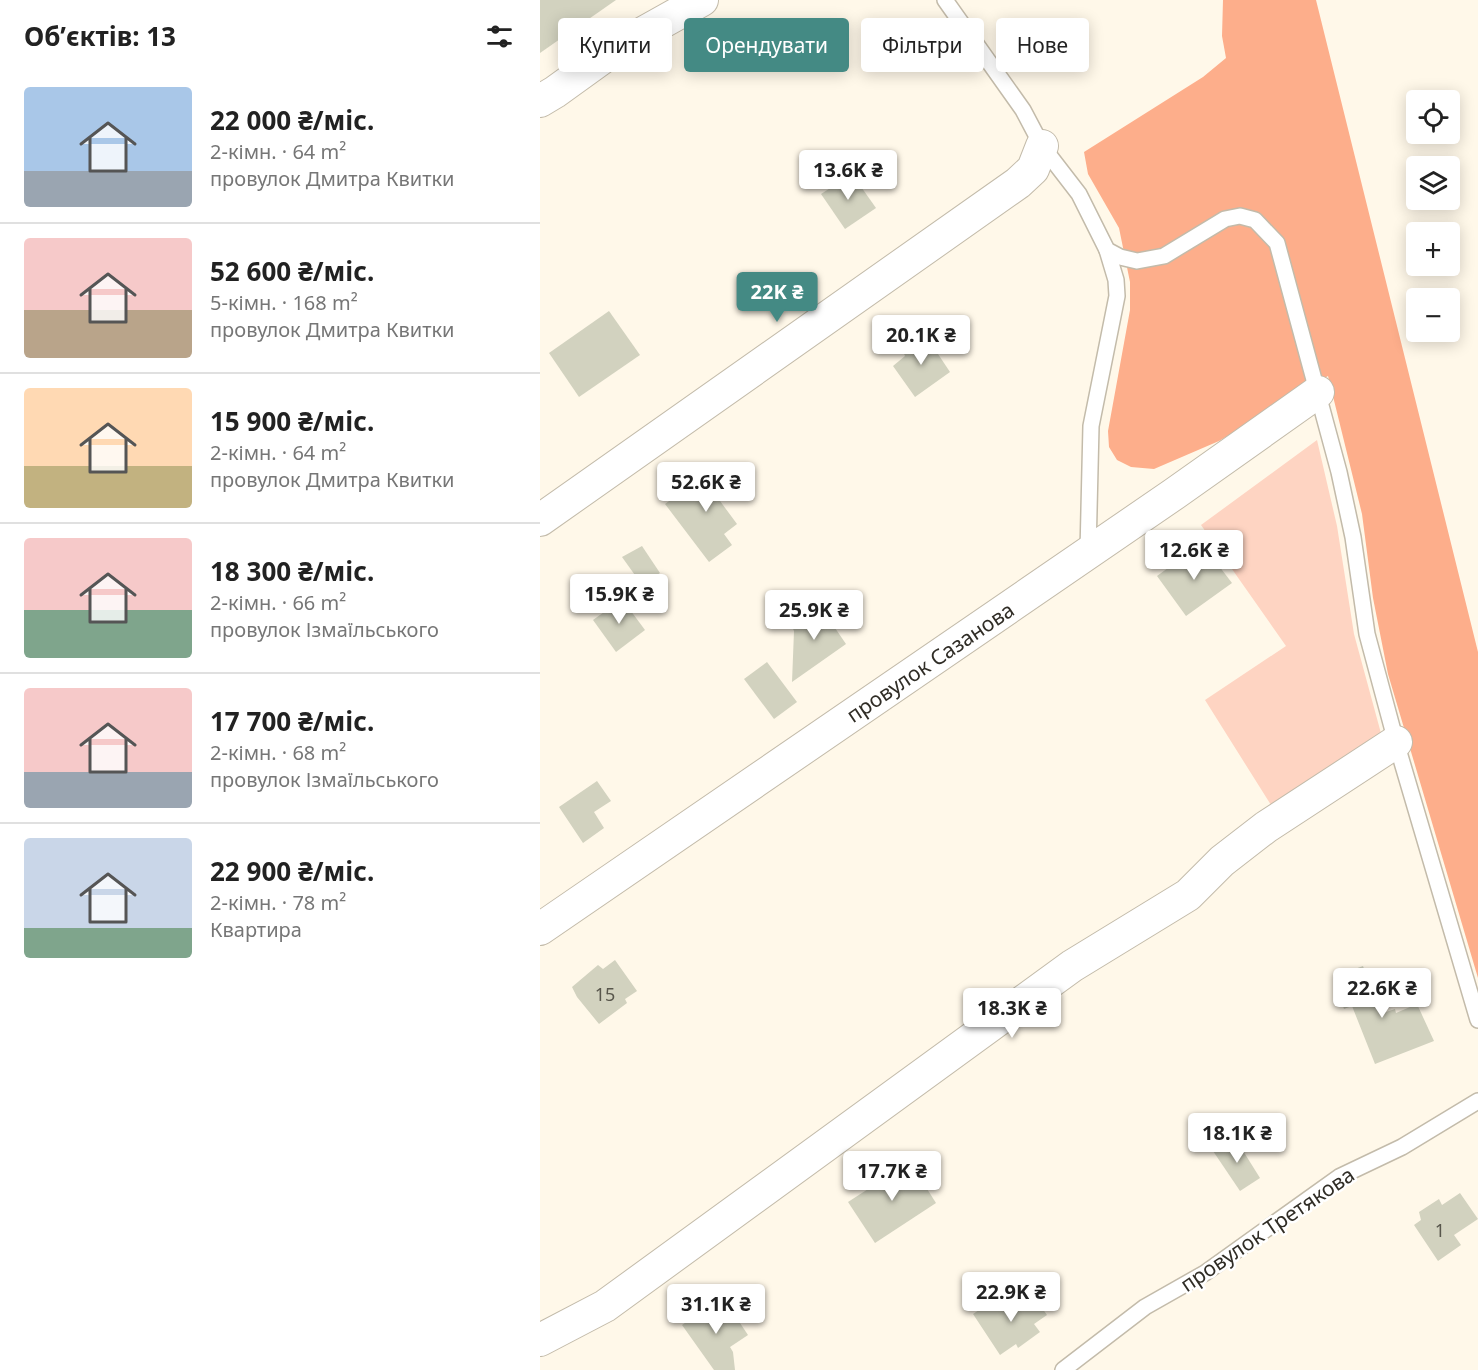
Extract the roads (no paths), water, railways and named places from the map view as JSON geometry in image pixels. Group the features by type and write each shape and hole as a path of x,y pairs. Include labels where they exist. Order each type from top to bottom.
{"street":[{"path":"540,101 616,48 702,0"},
{"path":"540,520 1018,183 1033,169 1041,146"},
{"name":"провулок Сазанова","path":"540,929 1088,554 1318,392"},
{"path":"540,1340 605,1306 1072,966 1188,895 1222,861 1266,827 1396,742"}],"lane":[{"path":"945,0 1023,110 1041,146 1079,194 1107,250 1116,280 1117,296 1091,426 1088,554"},
{"path":"1107,250 1120,257 1137,261 1164,256 1224,219 1240,216 1255,220 1266,229 1280,251 1339,472 1353,537 1367,634 1396,742 1478,1020"},
{"name":"провулок Третякова","path":"1063,1370 1146,1307 1205,1273 1339,1177 1402,1147 1478,1101"}]}
